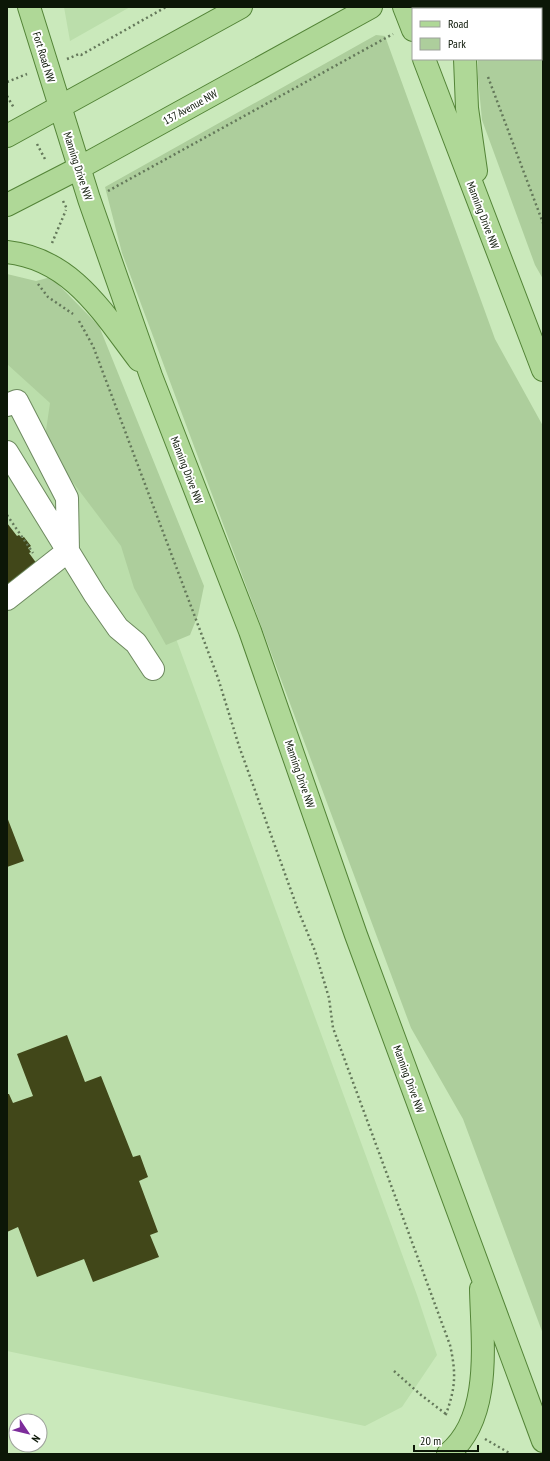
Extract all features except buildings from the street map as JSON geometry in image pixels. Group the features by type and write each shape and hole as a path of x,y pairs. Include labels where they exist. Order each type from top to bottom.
{"main road":[{"name":"Fort Road NW","path":"29,7 59,106"},
{"path":"7,136 241,7"},
{"name":"137 Avenue NW","path":"7,205 79,168 371,7"},
{"path":"404,7 412,27"},
{"name":"Manning Drive NW","path":"424,60 482,210 537,337 543,370"},
{"path":"465,60 467,108 482,210"},
{"name":"Manning Drive NW","path":"59,106 151,376 250,631 356,935 543,1441"},
{"path":"7,252 43,261 72,279 90,297 151,376"},
{"path":"448,1454 468,1429 477,1406 482,1384 480,1272"}],"lane":[{"path":"7,405 17,401 67,498 68,551"},
{"path":"7,452 68,551 118,628 136,643 153,669"},
{"path":"7,599 68,551"}],"path":[{"path":"75,56 79,54 81,55 166,7"},
{"path":"110,190 383,40"},
{"path":"488,75 543,223"},
{"path":"51,245 66,210"},
{"path":"38,283 48,297 75,316"},
{"path":"78,319 94,346 218,678 239,746 298,910 315,951 329,998 333,1028 450,1345 456,1378 454,1391 446,1414"},
{"path":"7,515 34,553"},
{"path":"394,1370 421,1395 451,1417"},
{"path":"484,1438 511,1454"}],"shaded area":[{"path":"64,7 130,7 70,41"},
{"path":"7,315 70,350 417,1295 437,1355 402,1407 365,1426 7,1351"}],"green space":[{"path":"543,7 543,279 535,265 482,120 478,78 478,60 542,60 542,8 490,8"},
{"path":"376,35 385,36 495,339 543,426 543,1334 463,1119 411,1028 122,253 105,187"},
{"path":"7,274 36,281 51,277 99,326 204,586 198,615 190,635 166,645 134,588 121,546 44,444 50,403 7,364"}]}
